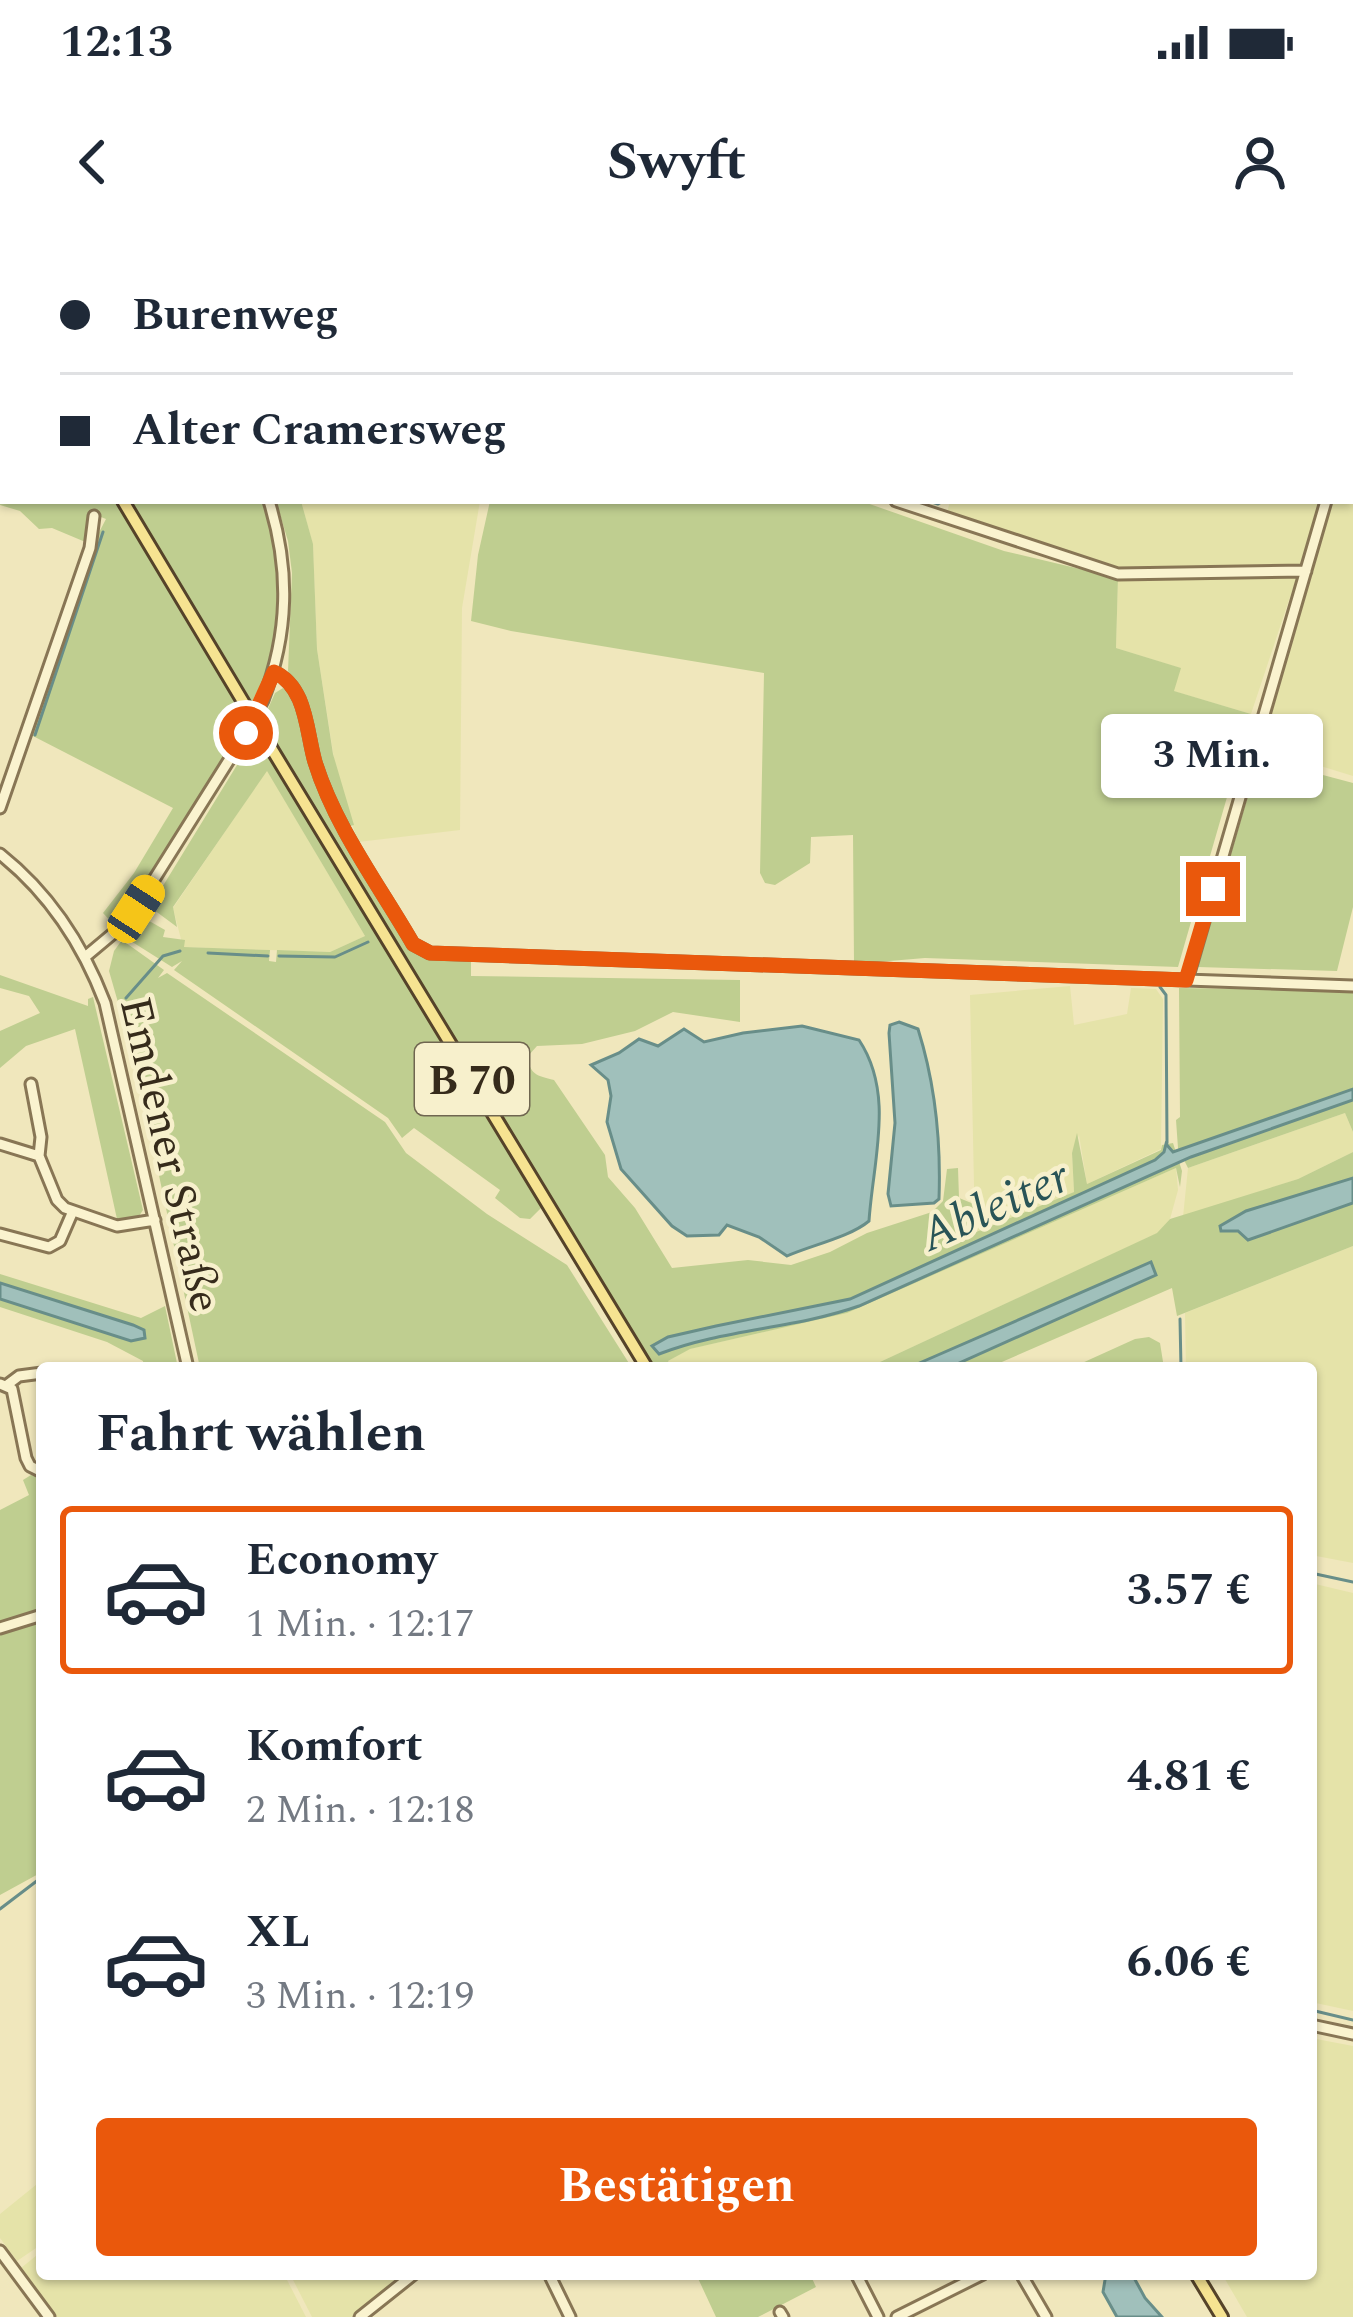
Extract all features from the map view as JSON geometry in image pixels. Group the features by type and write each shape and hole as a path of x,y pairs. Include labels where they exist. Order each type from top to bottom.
{"main road":[{"path":"126,504 248,710"},
{"name":"B 70","path":"259,728 643,1362"},
{"path":"1200,2280 1222,2317"}],"street":[{"path":"85,956 128,921 263,700 274,672 286,592 281,541 269,504"},
{"path":"905,504 1118,574 1306,571"},
{"path":"1186,980 1325,504"},
{"path":"0,808 90,548 94,516"},
{"path":"274,672 289,680 299,698 328,801 413,944 430,953 1353,986"},
{"name":"Emdener Straße","path":"0,854 45,898 85,956 117,1042 187,1362"},
{"path":"31,1084 41,1136 39,1156 57,1200 73,1211 117,1226 155,1220"},
{"path":"0,1144 39,1156"},
{"path":"0,1234 49,1247 65,1234 73,1211"},
{"path":"36,1374 3,1384 14,1395 26,1458 36,1469"},
{"path":"0,1628 36,1617"},
{"path":"1317,2026 1353,2034"},
{"path":"0,2251 49,2317"},
{"path":"360,2317 406,2280"},
{"path":"551,2280 571,2317"},
{"path":"859,2280 878,2317"},
{"path":"897,2317 971,2280"},
{"path":"1024,2280 1046,2317"}],"shaded area":[{"path":"302,504 479,504 462,608 460,830 358,842 337,778 317,649 313,545"},
{"path":"949,504 1318,504 1301,566 1119,570 947,513"},
{"path":"1332,504 1353,504 1353,776 1262,748"},
{"path":"1297,576 1251,714 1173,691 1180,668 1116,648 1118,578"},
{"path":"267,770 365,936 330,952 183,947 173,908"},
{"path":"1070,986 1074,1025 1127,1014 1131,988 1156,989 1163,999 1161,1149 1087,1184 1079,1135 1072,1153 1074,1192 975,1232 970,995"},
{"path":"1345,1113 1353,1132 1353,1152 1298,1179 1183,1217 1188,1168"},
{"path":"1176,1168 1178,1190 1170,1219 1158,1233 880,1362 668,1361 689,1349 847,1313"},
{"path":"1353,1246 1353,1563 1317,1556 1317,1362 1186,1362 1185,1313"},
{"path":"1317,1584 1353,1593 1353,2011 1317,2003"},
{"path":"1317,2039 1353,2046 1353,2317 1247,2317 1225,2280 1317,2280"},
{"path":"36,2185 36,2248 17,2261 0,2238 0,2214"},
{"path":"36,2256 36,2280 287,2280 306,2317 57,2317 21,2268"},
{"path":"293,2280 398,2280 351,2317 312,2317"}],"green space":[{"path":"117,504 245,717 224,752 228,755 132,907 115,926 103,913 134,873 173,808 31,735 93,544 106,519 88,512 87,541 83,541 52,528 39,529 20,511 0,505"},
{"path":"131,504 263,504 275,545 280,604 270,666 252,702"},
{"path":"277,504 302,504 313,544 317,649 333,754 354,825 350,826 321,771 304,701 288,671 292,573"},
{"path":"489,504 870,504 1004,551 1118,578 1116,648 1181,668 1174,691 1251,714 1178,967 925,958 854,964 853,835 811,837 810,863 775,885 765,883 760,873 764,673 471,621"},
{"path":"283,688 293,696 326,801 410,946 423,955 471,959 471,976 740,980 740,1022 673,1012 635,1031 582,1044 537,1046 528,1056 535,1073 554,1080 605,1155 608,1177 635,1208 672,1268 748,1260 791,1265 830,1252 867,1233 932,1212 943,1201 947,1169 958,1168 959,1198 974,1204 976,1232 1074,1192 1072,1153 1077,1133 1087,1184 1173,1143 1182,1171 1180,1187 1176,1168 847,1313 690,1349 669,1362 649,1362 263,720 275,693"},
{"path":"256,734 542,1207 530,1219 520,1218 495,1198 500,1190 414,1128 402,1138 388,1118 174,970 182,961 172,967 126,938 144,918 165,930 163,937 185,940 184,947 270,950 269,961 276,962 277,950 330,952 365,936 267,771 173,907 177,927 150,907"},
{"path":"1259,758 1353,783 1353,907 1337,971 1198,967"},
{"path":"122,940 164,970 158,978 167,973 385,1122 406,1153 487,1214 567,1265 628,1362 199,1362 134,1058 109,971"},
{"path":"0,975 88,1006 93,997 143,1210 139,1216 117,1219 75,1029 26,1046 0,1068 0,1031 40,1013 29,996 0,988"},
{"path":"1179,988 1353,991 1353,1132 1345,1113 1188,1168 1178,1148 1176,1120 1180,1117"},
{"path":"1353,1152 1353,1178 1246,1211 1220,1227 1222,1231 1238,1231 1249,1240 1353,1203 1353,1246 1177,1316 1172,1288 1002,1362 961,1362 1156,1275 1150,1262 922,1362 880,1362 1157,1233 1170,1219 1298,1179"},
{"path":"0,1274 141,1318 165,1306 177,1362 143,1362 107,1342 0,1307"},
{"path":"1149,1337 1160,1343 1163,1362 1084,1362"},
{"path":"36,1476 36,1875 0,1895 0,1510 29,1495 23,1480"},
{"path":"699,2280 813,2280 816,2287 758,2317 716,2317"}],"water":[{"path":"899,1022 918,1029 929,1070 939,1156 939,1199 934,1203 891,1206 888,1194 895,1123 889,1033 890,1025"},
{"path":"802,1026 859,1040 870,1061 879,1128 869,1221 787,1256 759,1237 727,1225 719,1235 687,1236 672,1226 621,1169 607,1122 608,1080 591,1065 639,1039 658,1046 684,1029 704,1042"},
{"path":"1353,1089 1353,1100 1191,1157 859,1306 659,1354 652,1346 668,1337 850,1299 1155,1160 1166,1144 1173,1152"},
{"path":"1353,1178 1353,1203 1248,1240 1238,1231 1221,1231 1220,1226 1246,1211"},
{"path":"1151,1262 1156,1275 961,1362 922,1362"},
{"path":"0,1283 133,1325 144,1330 145,1338 131,1341 0,1299"},
{"path":"1105,2280 1135,2280 1162,2317 1117,2317 1103,2292"}],"waterway":[{"path":"35,735 103,532"},
{"path":"279,956 335,957 368,942"},
{"path":"126,998 163,956 180,951"},
{"path":"208,953 268,956"},
{"path":"1160,987 1166,995 1167,1143"},
{"path":"1180,1319 1181,1362"},
{"path":"1317,1574 1353,1582"},
{"path":"0,1909 36,1882"},
{"path":"1317,2011 1353,2020"}],"route":[{"path":"246,733 274,672 289,680 299,698 328,801 413,944 430,953 1186,980 1213,889"}],"water label":[{"name":"Ableiter","path":"994,1204"}]}
